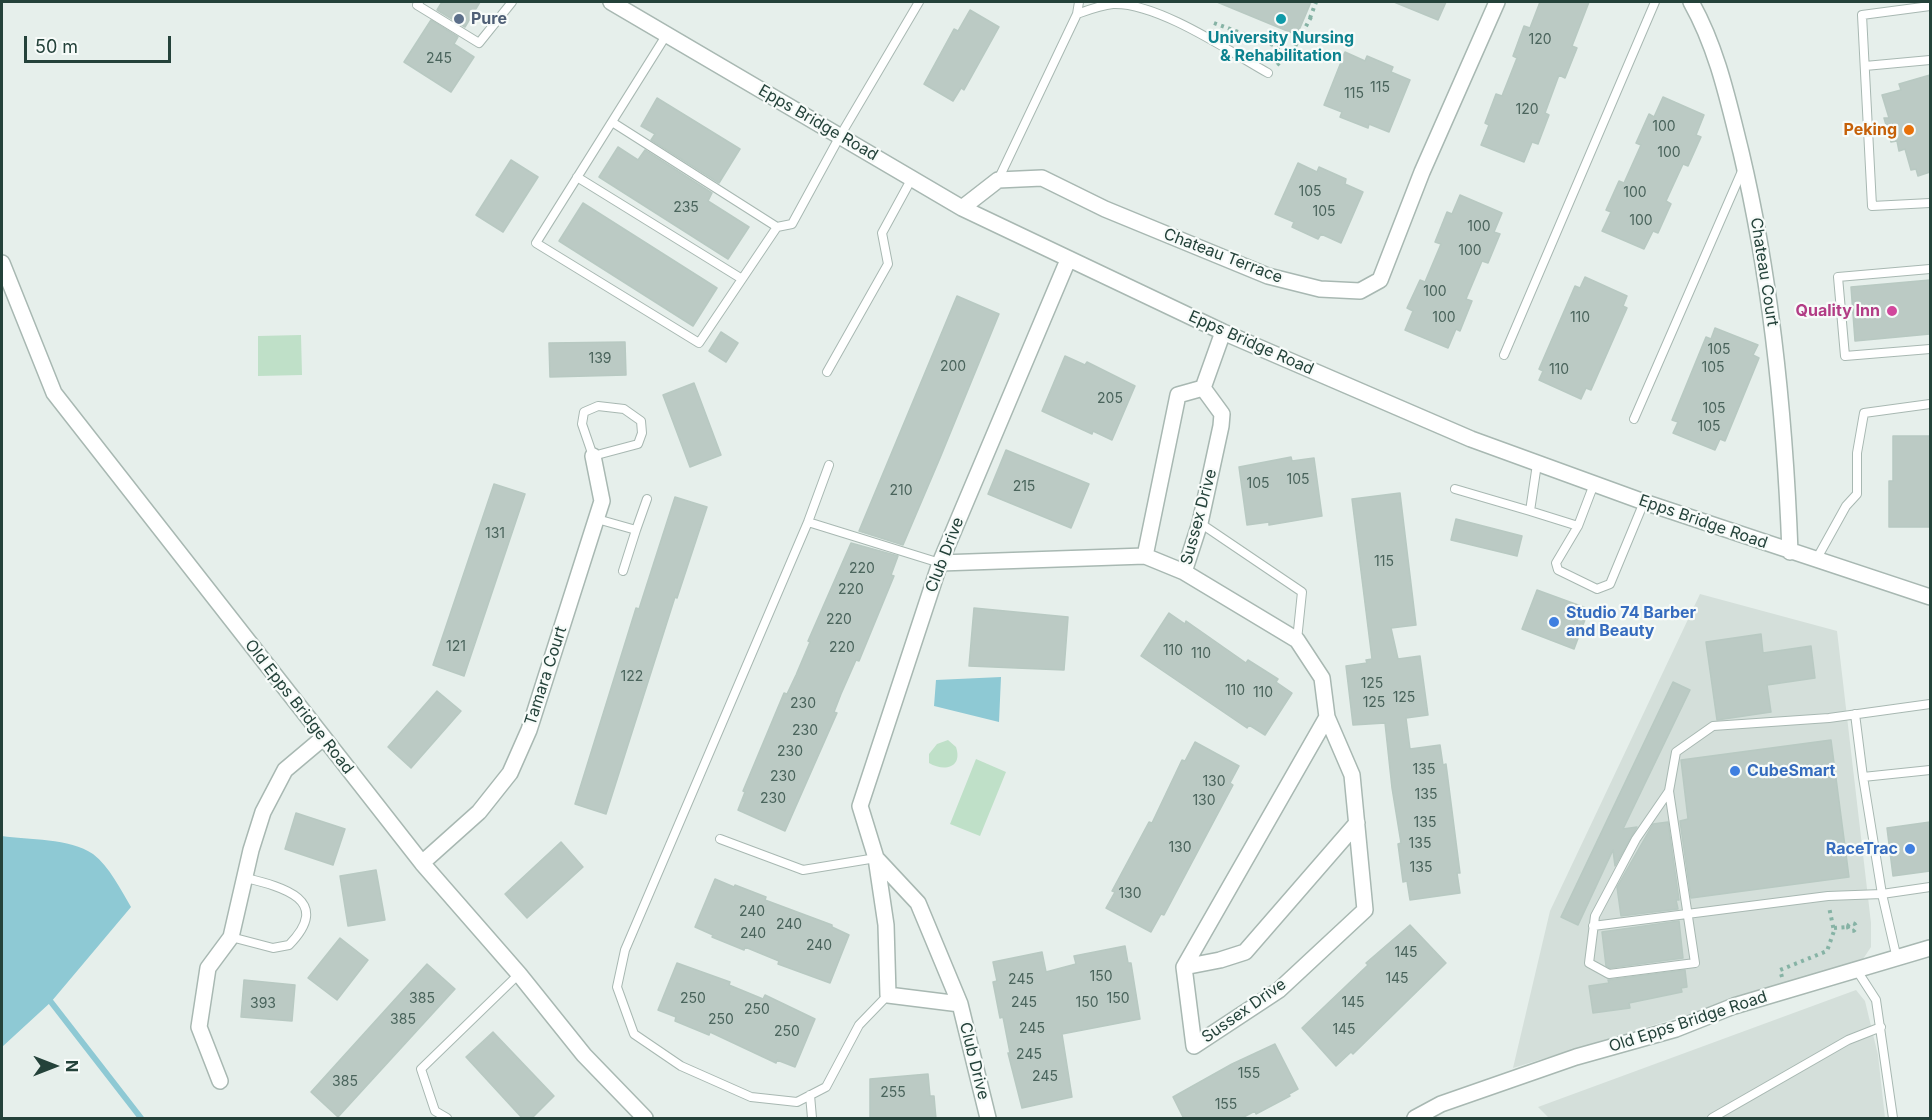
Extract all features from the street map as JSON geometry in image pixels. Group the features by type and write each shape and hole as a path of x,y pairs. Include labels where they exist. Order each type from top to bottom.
{"street":[{"name":"Epps Bridge Road","path":"611,2 962,208 1223,332 1471,439 1537,464 1816,561 1930,597"},
{"name":"Chateau Terrace","path":"998,180 1042,178 1105,209 1268,276 1320,289 1360,291 1380,280 1422,172 1497,2"},
{"name":"Chateau Court","path":"1691,2 1702,23 1725,87 1763,255 1773,326 1788,493 1790,552"},
{"path":"962,208 998,180"},
{"name":"Club Drive","path":"960,1004 888,995 886,924 876,858 860,806 940,563 1068,260"},
{"name":"Old Epps Bridge Road","path":"2,263 54,393 422,863 519,975 584,1055 645,1119"},
{"path":"1145,556 1178,395 1203,388 1223,332"},
{"name":"Sussex Drive","path":"1184,967 1194,1046 1279,990 1365,910 1352,775 1327,717 1322,678 1297,640 1184,572 1200,523 1221,426 1222,414 1203,388"},
{"name":"Tamara Court","path":"422,863 478,812 510,773 529,730 602,501 593,456"},
{"path":"940,563 1145,556 1184,572"},
{"path":"1184,967 1327,717"},
{"path":"220,1081 199,1027 208,968 231,937 251,850 263,812 285,771 323,738"},
{"path":"1184,967 1245,952 1357,823"},
{"name":"Club Drive","path":"876,858 918,903 960,1004 988,1119"},
{"name":"Old Epps Bridge Road","path":"1415,1119 1441,1104 1576,1057 1676,1029 1734,1006 1930,948"}],"lane":[{"path":"419,2 417,5 479,43 512,2"},
{"path":"612,122 777,227 792,224 840,136 919,2"},
{"path":"998,180 1077,14 1079,2"},
{"path":"1504,355 1655,2"},
{"path":"1077,14 1111,4 1138,6 1193,31 1268,73"},
{"path":"1930,6 1862,15 1872,206 1930,203"},
{"path":"667,34 536,243 699,344 777,227"},
{"path":"1865,66 1930,60"},
{"path":"1634,419 1744,167"},
{"path":"577,177 742,279"},
{"path":"827,372 888,264 882,233 912,178"},
{"path":"1930,269 1838,277 1845,356 1930,349"},
{"path":"1816,561 1846,506 1857,495 1857,453 1864,413 1930,404"},
{"path":"598,406 624,409 640,421 642,433 638,444 593,456 582,424 584,412 598,406"},
{"path":"1530,511 1537,464"},
{"path":"829,465 808,522 625,950 617,987 634,1034 681,1066 751,1097 797,1102 826,1087 859,1025 888,995"},
{"path":"1594,484 1578,526 1556,563 1558,570 1596,589 1610,584 1644,502"},
{"path":"1455,489 1578,526"},
{"path":"623,571 647,499"},
{"path":"597,519 636,530"},
{"path":"808,522 940,563"},
{"path":"1200,523 1302,592 1297,640"},
{"path":"1669,791 1636,839 1594,916 1589,963 1609,974 1695,963 1669,791 1676,752 1713,726 1855,714 1930,704"},
{"path":"1855,714 1882,894 1897,959"},
{"path":"1863,777 1930,770"},
{"path":"720,839 802,870 876,858"},
{"path":"231,937 273,948 290,945 304,926 306,909 298,895 283,888 246,878"},
{"path":"1593,926 1689,912 1828,896 1882,894 1930,887"},
{"path":"1856,969 1876,1000 1893,1119"},
{"path":"447,1119 435,1111 421,1069 519,975"},
{"path":"1712,1119 1848,1040 1881,1028"},
{"path":"810,1095 812,1119"}],"path":[{"path":"1268,73 1292,52 1316,2"},
{"path":"1214,23 1292,52"},
{"path":"1783,981 1780,970 1827,951 1831,945 1834,928 1831,914"},
{"path":"1834,928 1848,927"}],"shaded area":[{"name":"CubeSmart","path":"1700,594 1837,631 1871,923 1871,947 1861,962 1513,1068 1550,911"},
{"path":"1856,990 1865,1001 1878,1055 1885,1118 1549,1118 1538,1107"}],"green space":[{"path":"301,335 302,375 258,376 258,336"},
{"path":"948,740 956,747 957,760 954,764 941,767 929,763 929,754 937,744"},
{"path":"976,759 1006,772 980,836 950,824"}],"water":[{"path":"1001,677 999,722 934,706 936,680"},
{"path":"2,836 49,840 84,849 104,865 131,907 51,1002 2,1047"}],"building":[{"name":"Pure","path":"442,2 480,2 465,27 437,10"},
{"name":"University Nursing & Rehabilitation","path":"1217,2 1311,2 1297,35"},
{"path":"1394,2 1446,2 1438,20"},
{"path":"1540,2 1589,2 1572,46 1577,48 1565,78 1559,75 1545,113 1549,115 1538,144 1532,142 1524,162 1481,145 1489,125 1485,123 1496,94 1502,96 1517,58 1513,56 1524,26 1530,28"},
{"path":"970,10 999,27 964,90 961,88 953,101 924,84 954,29 958,31"},
{"path":"431,20 458,37 454,44 474,57 451,92 404,62"},
{"path":"1345,52 1365,61 1367,56 1393,67 1391,72 1410,80 1389,132 1369,124 1368,128 1340,117 1342,112 1324,105"},
{"name":"Peking","path":"1930,75 1930,172 1918,176 1916,169 1911,170 1905,149 1899,151 1897,141 1891,142 1884,118 1889,118 1882,95 1901,90 1899,84"},
{"path":"1663,97 1704,115 1696,135 1701,137 1688,166 1683,164 1666,201 1671,204 1658,233 1653,231 1644,249 1602,231 1611,212 1606,210 1619,181 1624,183 1641,145 1636,143 1649,114 1654,117"},
{"path":"657,98 740,149 719,183 651,140 655,134 641,126"},
{"path":"618,147 638,160 645,150 712,193 708,201 749,227 728,259 599,177"},
{"path":"511,160 538,177 503,232 476,215"},
{"path":"1298,163 1317,172 1319,167 1346,179 1345,184 1363,192 1341,243 1321,234 1318,239 1292,227 1294,222 1275,214"},
{"path":"1460,195 1502,213 1494,232 1500,234 1488,263 1482,261 1466,299 1472,301 1460,331 1456,329 1448,348 1405,330 1413,311 1407,308 1420,280 1425,282 1441,244 1435,242 1447,212 1452,214"},
{"path":"583,203 717,288 693,326 559,241"},
{"path":"1585,277 1627,296 1623,306 1627,308 1591,390 1586,388 1581,399 1539,380 1543,371 1539,369 1575,286 1580,288"},
{"name":"Quality Inn","path":"1930,280 1930,334 1855,341 1851,287"},
{"path":"957,296 999,314 903,545 859,531"},
{"path":"1715,328 1758,345 1753,355 1759,358 1725,441 1720,439 1715,450 1673,433 1678,422 1672,420 1706,337 1711,339"},
{"path":"721,332 738,343 726,362 709,351"},
{"path":"625,342 626,375 550,377 549,343"},
{"path":"1065,356 1085,365 1087,362 1135,386 1112,440 1093,431 1092,434 1042,411"},
{"path":"694,383 721,455 690,467 663,395"},
{"path":"1893,436 1930,436 1930,527 1889,527 1889,481 1893,481"},
{"path":"1006,450 1089,484 1071,528 988,494"},
{"path":"1291,457 1292,461 1314,458 1322,516 1269,525 1269,522 1247,525 1239,467"},
{"path":"494,484 525,494 464,676 433,665"},
{"path":"1400,493 1416,625 1391,628 1398,659 1420,656 1428,715 1406,718 1410,749 1440,745 1443,765 1446,764 1460,873 1457,873 1460,893 1410,900 1407,881 1403,882 1398,844 1401,843 1385,723 1353,725 1346,666 1367,663 1366,660 1372,659 1352,499"},
{"path":"675,497 707,507 677,598 675,597 606,814 575,804 636,608 639,609"},
{"path":"1456,519 1522,536 1517,556 1451,540"},
{"path":"851,543 898,556 891,575 894,576 859,661 856,660 841,694 834,712 837,713 785,831 738,810 745,792 743,791 784,693 787,694 796,675 810,642 808,641"},
{"name":"Studio 74 Barber and Beauty","path":"1537,590 1589,609 1574,649 1522,629"},
{"path":"974,608 1068,617 1064,670 969,666"},
{"path":"1169,613 1185,624 1186,621 1246,663 1248,660 1278,679 1276,682 1292,693 1265,735 1249,725 1247,728 1141,656"},
{"path":"1761,634 1763,653 1811,646 1815,678 1767,685 1771,712 1717,720 1706,642"},
{"path":"1673,682 1690,690 1623,829 1637,827 1615,866 1613,850 1578,925 1561,917"},
{"path":"437,691 461,711 411,768 388,747"},
{"path":"1831,740 1849,877 1691,898 1680,821 1688,819 1681,760"},
{"path":"1195,742 1239,766 1230,783 1233,785 1164,915 1161,914 1151,932 1106,908 1115,892 1112,891 1149,822 1152,823 1182,760 1185,761"},
{"path":"296,813 345,829 333,865 285,849"},
{"path":"1668,822 1679,900 1676,900 1678,909 1621,916 1617,887 1653,824"},
{"name":"RaceTrac","path":"1930,822 1930,871 1893,876 1887,828"},
{"path":"561,842 583,867 527,918 505,894"},
{"path":"376,870 385,920 348,926 340,876"},
{"path":"715,879 766,897 765,900 832,925 849,935 830,983 778,964 779,961 745,947 744,950 712,937 713,935 695,927"},
{"path":"1679,921 1683,958 1610,968 1606,966 1602,932"},
{"path":"1410,925 1446,963 1353,1054 1351,1052 1336,1066 1302,1028 1368,965 1366,963"},
{"path":"340,938 368,960 337,1000 308,978"},
{"path":"1125,946 1128,963 1131,963 1140,1019 1062,1034 1072,1097 1022,1108 1008,1053 1010,1053 1003,1017 1000,1018 993,982 997,981 993,962 1042,952 1046,972 1076,964 1074,956"},
{"path":"677,963 730,982 729,985 763,999 765,995 815,1019 795,1067 777,1060 776,1063 710,1032 709,1035 675,1021 676,1017 658,1010"},
{"path":"427,964 455,989 338,1117 311,1092"},
{"path":"1685,970 1687,987 1681,988 1682,992 1629,1003 1630,1008 1593,1013 1589,986 1609,983 1608,980"},
{"path":"244,980 295,985 292,1021 241,1017"},
{"path":"493,1032 554,1096 531,1119 523,1119 466,1057"},
{"path":"1275,1044 1298,1089 1289,1094 1290,1096 1256,1114 1255,1111 1240,1119 1184,1119 1173,1097 1232,1064"},
{"path":"928,1074 930,1096 934,1096 936,1119 870,1119 870,1079"}],"waterway":[{"path":"51,1002 141,1118"}],"place":[{"name":"Pure","path":"459,19"},
{"name":"University Nursing & Rehabilitation","path":"1281,19"},
{"name":"Peking","path":"1909,130"},
{"name":"Quality Inn","path":"1892,311"},
{"name":"Studio 74 Barber and Beauty","path":"1554,622"},
{"name":"CubeSmart","path":"1735,771"},
{"name":"RaceTrac","path":"1910,849"}]}
